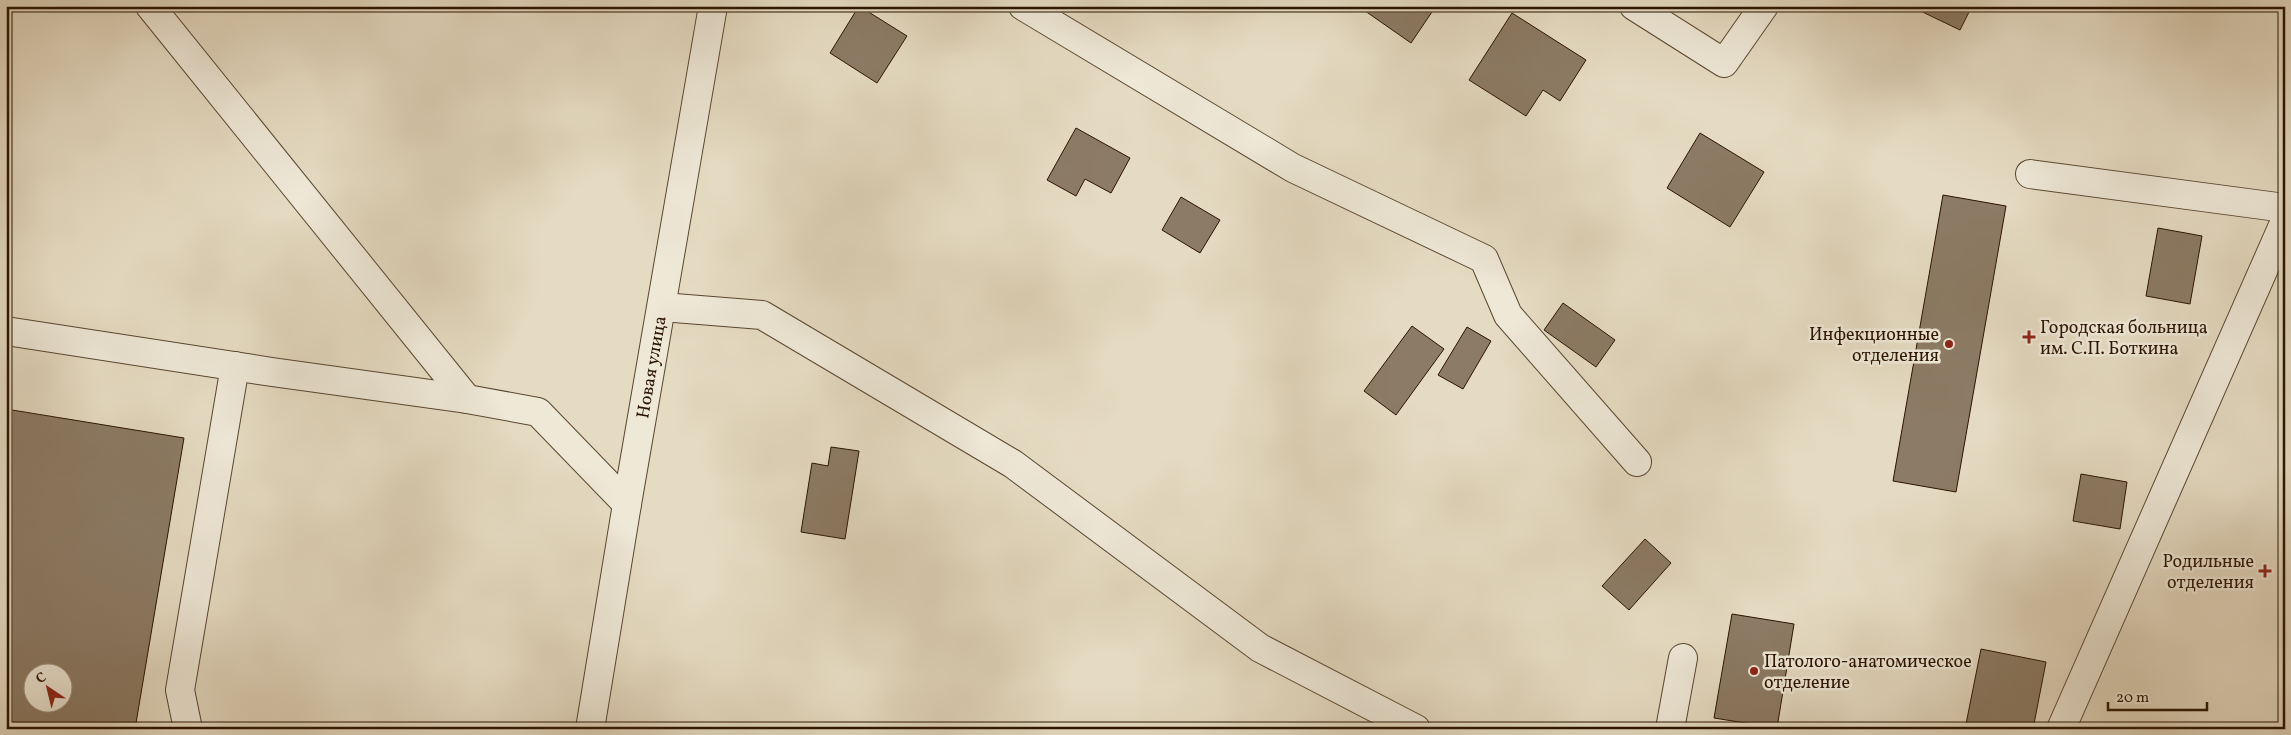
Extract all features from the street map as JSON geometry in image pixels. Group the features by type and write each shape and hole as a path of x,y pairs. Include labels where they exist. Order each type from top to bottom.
{"street":[{"path":"150,6 467,399"},
{"name":"Новая улица","path":"590,729 713,6"},
{"path":"1023,6 1293,168 1484,259 1508,315 1637,462"},
{"path":"1634,6 1724,63 1764,6"},
{"path":"2030,174 2285,208"},
{"path":"2061,729 2285,221"},
{"path":"662,307 762,315 1013,464 1260,648 1416,729"},
{"path":"6,331 467,399 538,412 627,504"},
{"path":"188,729 180,690 236,366"},
{"path":"1670,729 1683,658"}],"building":[{"path":"859,6 907,36 877,83 830,53"},
{"path":"1358,6 1436,6 1411,43"},
{"path":"1910,6 1972,6 1960,30"},
{"path":"1512,13 1586,60 1560,101 1543,90 1526,116 1469,80"},
{"path":"1076,128 1130,158 1111,193 1085,179 1076,196 1047,180"},
{"path":"1700,133 1764,172 1730,227 1667,188"},
{"name":"Инфекционные отделения","path":"1943,195 2006,206 1956,492 1893,481"},
{"path":"1181,197 1220,220 1200,253 1162,230"},
{"path":"2158,228 2202,236 2190,304 2146,296"},
{"path":"1563,303 1615,340 1596,367 1544,330"},
{"path":"1412,326 1444,349 1396,415 1364,391"},
{"path":"1467,327 1491,341 1463,389 1438,375"},
{"path":"6,409 184,438 135,729 6,729"},
{"path":"831,447 859,451 845,539 801,532 812,463 828,466"},
{"path":"2081,474 2127,482 2120,529 2073,521"},
{"path":"1645,539 1671,563 1629,610 1602,586"},
{"name":"Патолого-анатомическое отделение","path":"1732,614 1794,624 1777,728 1714,718"},
{"path":"1981,649 2046,662 2033,729 1965,729"}],"place":[{"name":"Городская больница им. С.П. Боткина","path":"2029,337"},
{"name":"Инфекционные отделения","path":"1949,344"},
{"name":"Родильные отделения","path":"2265,571"},
{"name":"Патолого-анатомическое отделение","path":"1754,671"}]}
